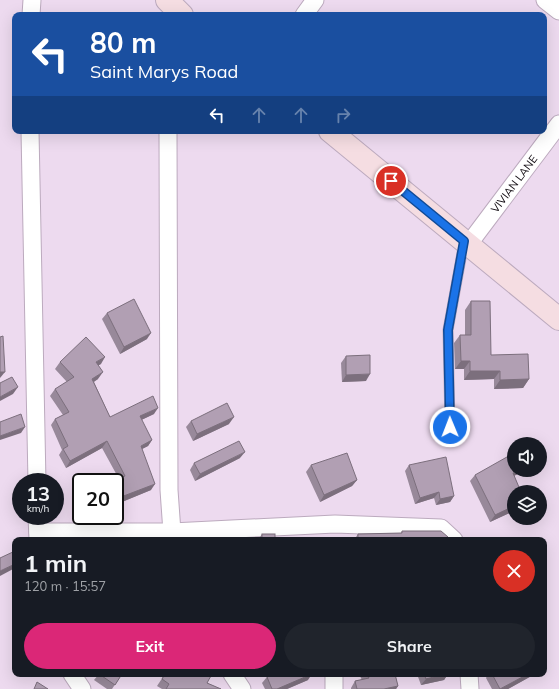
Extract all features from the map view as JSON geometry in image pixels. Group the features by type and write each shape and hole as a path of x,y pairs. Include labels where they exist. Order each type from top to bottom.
{"main road":[{"path":"168,0 179,12"},
{"path":"334,134 559,319"}],"street":[{"path":"31,12 32,0"},
{"path":"306,12 315,0"},
{"path":"545,0 559,12"},
{"name":"VIVIAN LANE","path":"466,243 559,124"},
{"path":"30,134 37,473"},
{"path":"168,134 169,482 173,536"},
{"path":"38,529 173,536 441,528 451,537"},
{"path":"74,677 82,689"},
{"path":"234,677 242,689"},
{"path":"334,677 334,689"},
{"path":"469,677 470,689"}],"lane":[{"path":"450,427 448,330 466,243"}],"building":[{"path":"134,299 151,333 124,347 107,313"},
{"path":"471,301 490,301 491,355 528,354 529,379 500,380 500,371 470,371 470,361 461,361 460,335 471,335"},
{"path":"3,336 5,372 0,372 0,337"},
{"path":"86,337 105,357 96,362 103,372 92,379 110,417 153,396 158,408 140,416 152,440 141,446 155,484 124,496 125,476 107,441 70,461 63,449 68,446 55,419 69,412 55,389 74,377 60,362"},
{"path":"370,355 370,374 346,375 346,356"},
{"path":"12,377 18,387 0,397 0,383"},
{"path":"227,403 234,417 197,434 191,421"},
{"path":"21,414 25,427 0,436 0,422"},
{"path":"239,441 245,452 200,474 194,463"},
{"path":"347,453 357,480 324,495 311,465"},
{"path":"446,457 454,496 440,499 439,492 420,498 409,465"},
{"path":"507,457 507,477 515,477 518,485 507,485 507,509 495,515 475,475"},
{"path":"402,531 441,531 448,537 358,537 358,534 402,533"},
{"path":"262,534 275,534 275,537 262,537"},
{"path":"12,552 12,565 0,571 0,558"},
{"path":"103,677 120,677 115,685"},
{"path":"163,677 210,677 207,683 221,689 166,689 169,684 162,679"},
{"path":"267,677 305,677 277,689 272,689"},
{"path":"396,677 398,686 384,689 357,689 355,681 369,678"},
{"path":"494,677 522,677 500,689"},
{"path":"37,682 48,689 34,689"}],"route":[{"path":"391,181 464,241 448,330 450,427"}]}
